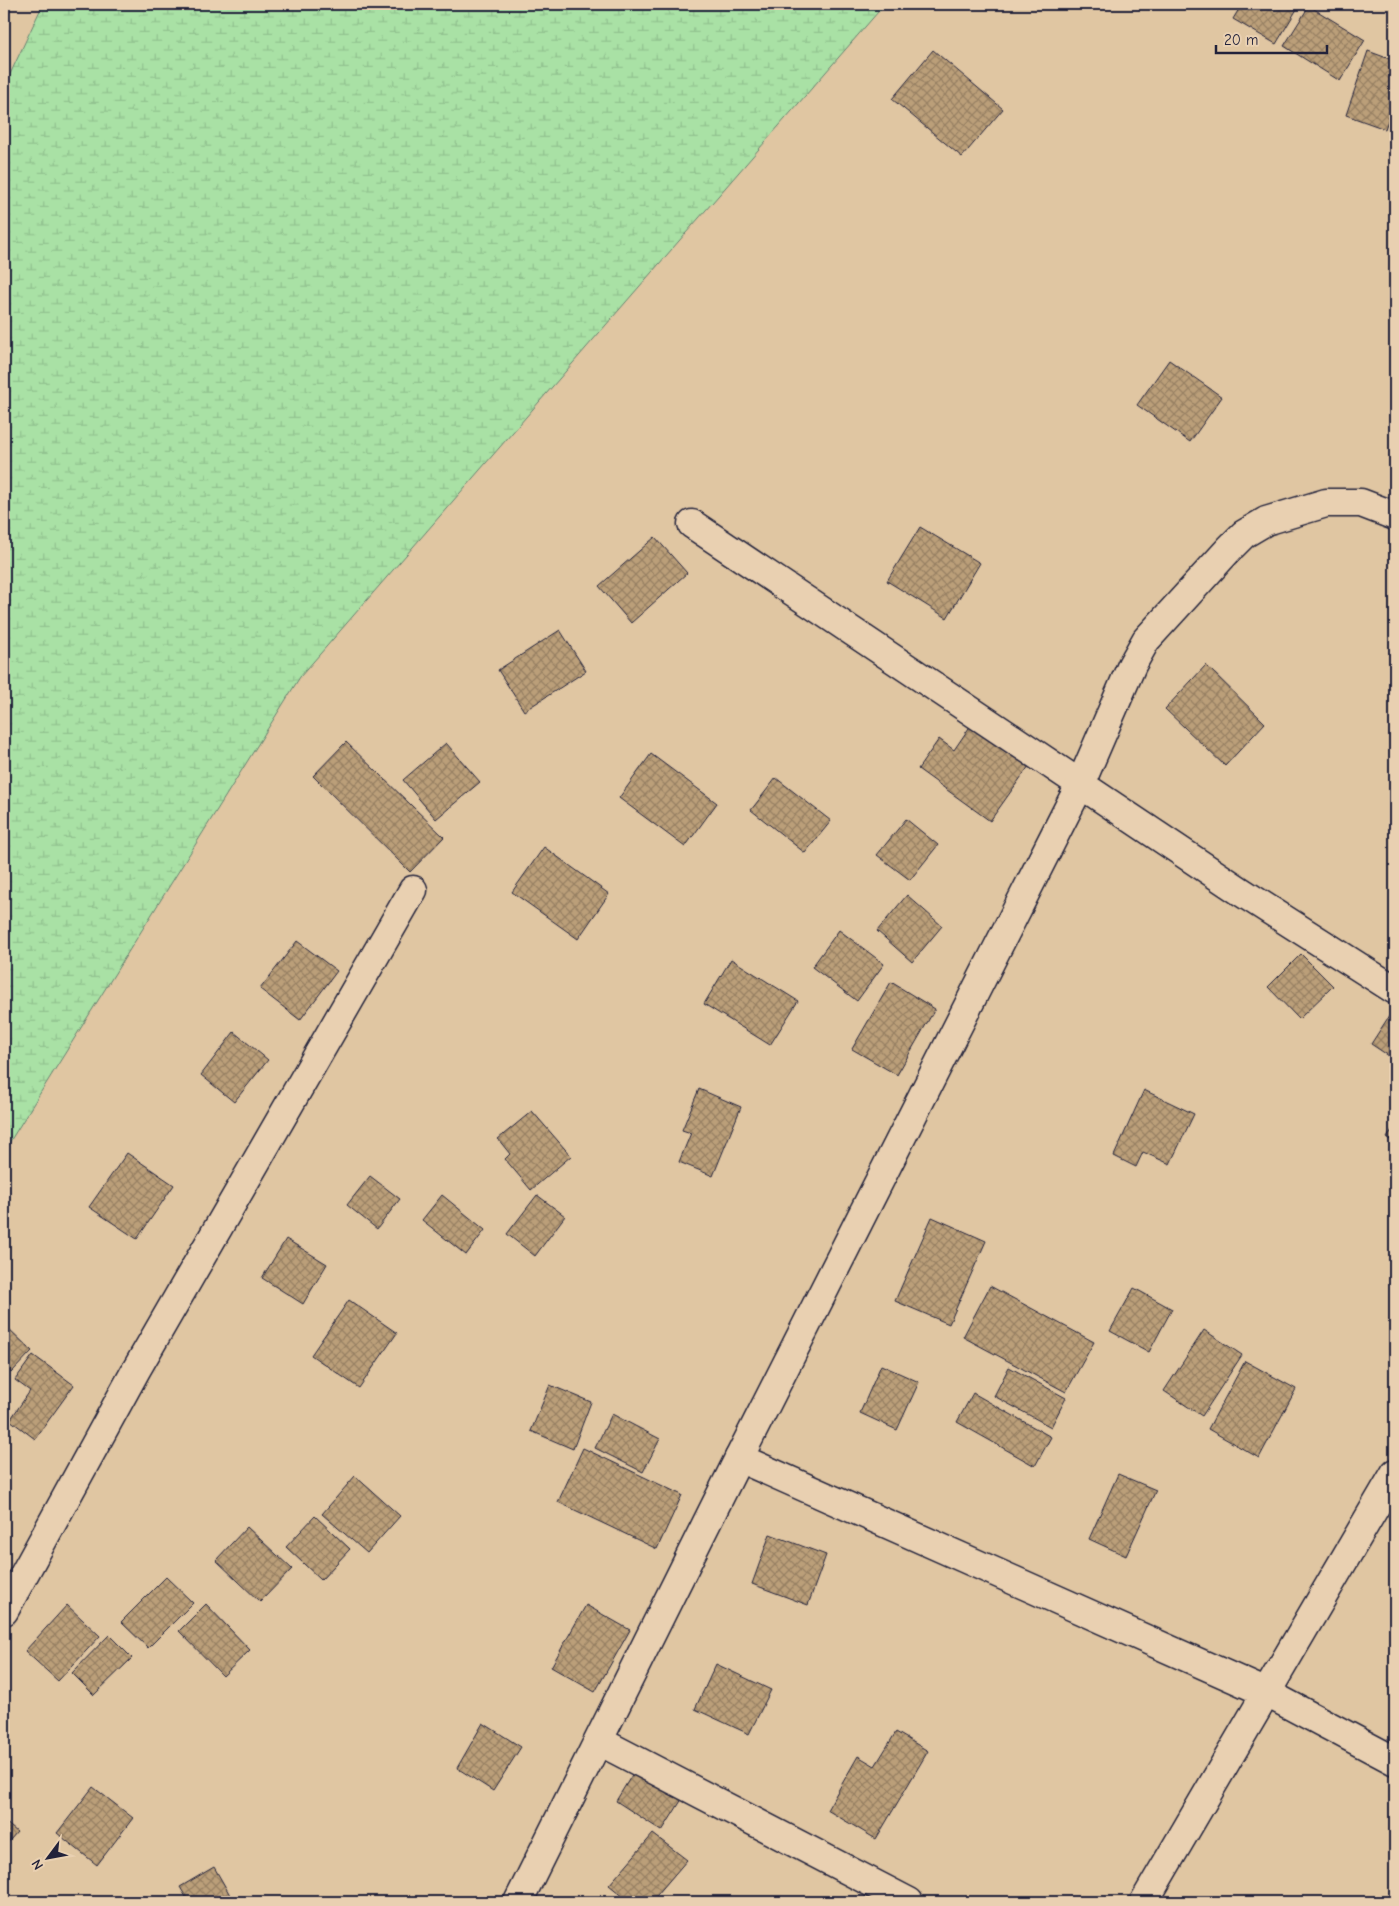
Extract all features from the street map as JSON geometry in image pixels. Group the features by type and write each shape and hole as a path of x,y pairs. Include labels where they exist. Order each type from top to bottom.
{"street":[{"path":"518,1902 739,1458 1080,785 1132,665 1146,640 1244,534 1266,521 1326,503 1361,503 1395,516"},
{"path":"692,524 1080,785 1240,891 1395,990"},
{"path":"4,1611 13,1571 136,1370 414,890"},
{"path":"739,1458 1266,1693 1395,1761"},
{"path":"1144,1902 1395,1473"},
{"path":"599,1741 908,1902"}],"green space":[{"path":"43,4 885,4 300,677 4,1151 4,87"}],"building":[{"path":"1242,4 1300,4 1276,44 1233,19"},
{"path":"1309,6 1365,40 1340,81 1284,46"},
{"path":"933,50 1003,109 962,157 892,99"},
{"path":"1368,51 1395,61 1395,100 1385,129 1346,115"},
{"path":"1169,360 1222,397 1190,442 1137,405"},
{"path":"920,527 980,563 947,618 887,581"},
{"path":"655,537 687,573 631,623 599,586"},
{"path":"560,630 586,671 524,711 498,670"},
{"path":"1206,665 1265,723 1225,766 1165,709"},
{"path":"971,725 1029,766 990,821 918,769 939,739 954,750"},
{"path":"346,742 444,837 410,872 313,776"},
{"path":"446,743 480,782 436,819 403,780"},
{"path":"651,754 717,803 685,847 619,798"},
{"path":"776,778 831,821 805,853 751,810"},
{"path":"906,819 938,845 910,880 877,855"},
{"path":"544,847 609,894 578,939 512,892"},
{"path":"907,895 942,926 912,962 877,931"},
{"path":"839,930 884,964 857,1001 812,967"},
{"path":"297,941 337,971 300,1020 260,989"},
{"path":"1301,954 1333,986 1299,1019 1268,987"},
{"path":"731,959 798,1001 770,1045 704,1004"},
{"path":"891,982 935,1009 897,1075 852,1049"},
{"path":"1395,1007 1395,1060 1371,1044"},
{"path":"234,1032 268,1060 234,1102 201,1075"},
{"path":"699,1089 741,1107 713,1176 679,1162 691,1133 682,1130"},
{"path":"1144,1090 1194,1114 1170,1164 1143,1152 1136,1167 1114,1156"},
{"path":"532,1111 571,1156 531,1190 505,1159 510,1154 498,1139"},
{"path":"1395,1125 1395,1143 1387,1138"},
{"path":"127,1153 174,1185 137,1239 89,1207"},
{"path":"370,1176 400,1199 377,1229 347,1205"},
{"path":"442,1195 485,1230 466,1255 422,1220"},
{"path":"537,1195 565,1216 535,1256 507,1234"},
{"path":"932,1217 986,1241 949,1324 895,1301"},
{"path":"286,1239 327,1264 303,1304 262,1278"},
{"path":"990,1286 1094,1342 1066,1392 963,1337"},
{"path":"1134,1288 1172,1309 1149,1352 1110,1331"},
{"path":"349,1300 397,1333 359,1388 311,1355"},
{"path":"4,1324 32,1351 11,1373 4,1367"},
{"path":"1204,1330 1242,1355 1202,1416 1164,1391"},
{"path":"33,1355 74,1385 35,1439 10,1420 30,1391 15,1380"},
{"path":"1245,1361 1296,1389 1259,1458 1208,1429"},
{"path":"881,1365 919,1382 897,1430 860,1413"},
{"path":"1009,1367 1066,1398 1051,1427 994,1396"},
{"path":"550,1385 591,1402 573,1449 531,1431"},
{"path":"973,1393 1051,1437 1035,1466 957,1422"},
{"path":"612,1414 660,1439 643,1472 595,1448"},
{"path":"583,1448 682,1495 657,1549 558,1502"},
{"path":"1118,1474 1156,1490 1126,1556 1089,1539"},
{"path":"355,1476 400,1516 367,1553 322,1514"},
{"path":"315,1516 350,1549 321,1580 286,1547"},
{"path":"247,1527 292,1569 260,1602 216,1560"},
{"path":"770,1534 826,1555 808,1605 752,1584"},
{"path":"166,1577 193,1603 148,1648 121,1622"},
{"path":"206,1604 250,1650 223,1676 179,1631"},
{"path":"67,1605 100,1636 58,1681 25,1651"},
{"path":"586,1605 630,1630 595,1692 551,1667"},
{"path":"109,1635 132,1658 94,1695 72,1673"},
{"path":"716,1664 771,1690 749,1734 695,1709"},
{"path":"483,1723 521,1747 493,1791 457,1768"},
{"path":"896,1732 928,1751 876,1839 827,1810 858,1756 875,1766"},
{"path":"638,1765 684,1796 662,1831 616,1801"},
{"path":"93,1787 133,1818 97,1865 57,1833"},
{"path":"4,1821 17,1832 4,1847"},
{"path":"653,1834 687,1860 651,1902 630,1902 609,1885"},
{"path":"214,1867 234,1902 189,1902 180,1887"}]}
